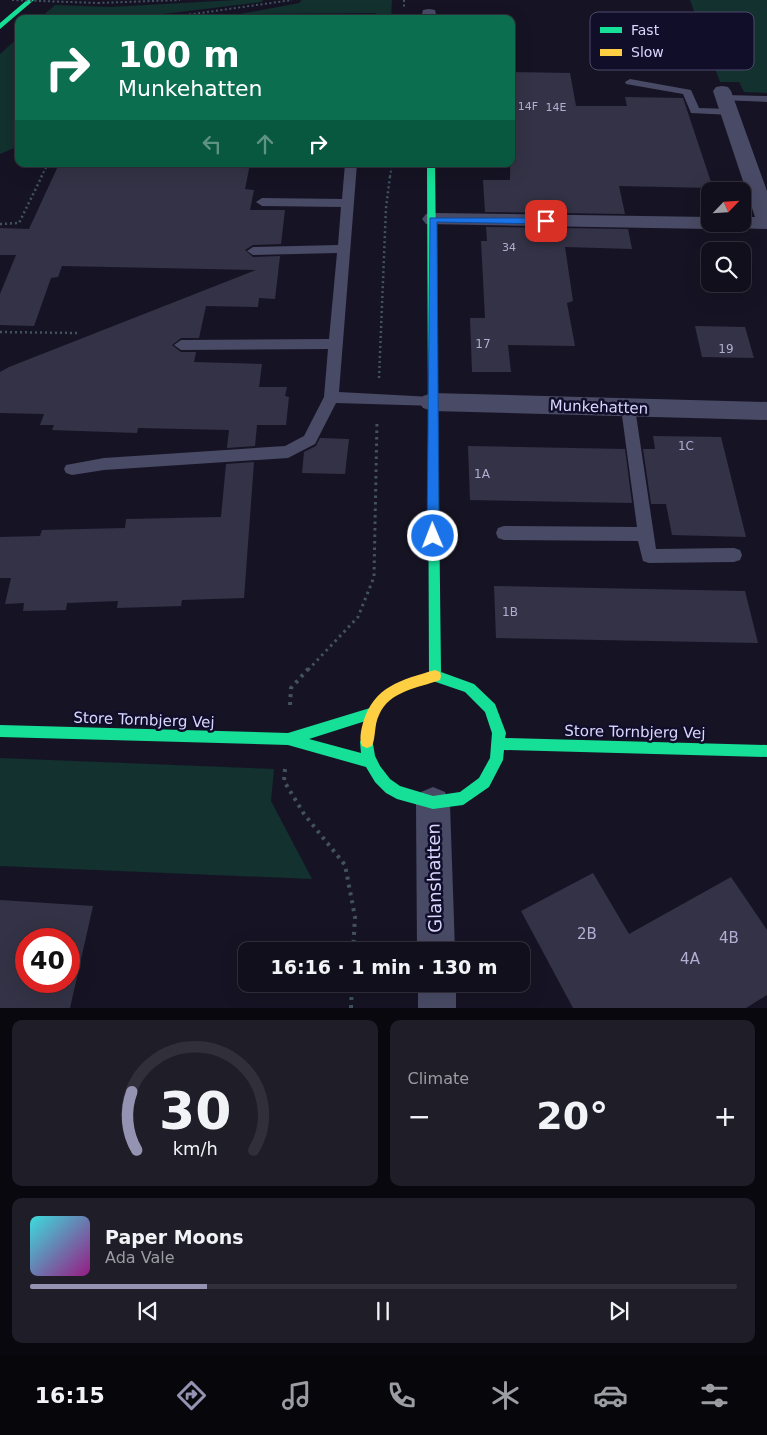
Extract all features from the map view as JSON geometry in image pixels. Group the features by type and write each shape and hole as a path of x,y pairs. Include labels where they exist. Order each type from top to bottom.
{"street":[{"path":"0,27 31,0"},
{"path":"726,100 767,222 751,223"},
{"path":"431,167 435,676"},
{"path":"433,220 701,223"},
{"name":"Munkehatten","path":"432,402 767,411"},
{"path":"435,676 462,683 475,690 490,705 499,724 502,744 498,763 488,780 474,794 454,802 433,804 413,800 395,792 380,778 370,762 366,746 366,729 370,714 381,697 397,685 415,678 435,676"},
{"name":"Store Tornbjerg Vej","path":"288,739 370,714"},
{"name":"Store Tornbjerg Vej","path":"0,731 288,739 370,762"},
{"name":"Store Tornbjerg Vej","path":"502,744 767,750"},
{"name":"Glanshatten","path":"433,804 436,942"},
{"path":"437,992 437,1008"}],"lane":[{"path":"630,82 686,92 695,111 726,100 767,99"},
{"path":"72,469 104,464 288,452 310,440 331,397 351,167"},
{"path":"262,202 348,203"},
{"path":"253,251 344,249"},
{"path":"181,345 336,344"},
{"path":"331,397 432,402"},
{"path":"628,408 649,556 734,555"},
{"path":"504,533 646,534"}],"path":[{"path":"12,0 98,3 180,0"},
{"path":"186,15 292,0"},
{"path":"0,224 19,223 47,167"},
{"path":"354,942 355,917 345,865 304,814 284,781 291,688 358,617 374,577 378,400 386,208 392,167"},
{"path":"0,332 78,333"},
{"path":"351,1008 352,992"}],"green space":[{"path":"263,0 262,2 155,15 44,15 55,5 110,7"},
{"path":"302,0 392,0 391,15 376,15 376,13 240,14 299,3"},
{"path":"690,0 767,0 767,93 744,92 739,82 720,82 716,70 754,70 754,12 694,12"},
{"path":"15,41 15,148 0,154 0,54"},
{"path":"0,758 274,769 271,801 312,879 0,866"}],"building":[{"path":"515,72 570,73 576,106 627,106 625,97 683,98 711,182 701,182 701,188 619,186 625,214 485,212 483,180 510,180 510,167 515,167"},
{"path":"58,167 249,167 245,189 254,190 250,210 285,210 281,244 253,245 245,250 253,257 280,256 275,299 259,298 258,307 206,306 199,338 181,338 172,345 181,352 196,352 194,362 262,364 259,387 287,387 285,396 289,397 286,425 257,425 255,446 227,448 229,430 138,428 137,433 52,430 54,425 40,425 44,414 0,413 0,372 256,270 62,266 58,277 51,278 34,326 0,325 0,294 16,255 0,255 0,228 29,229"},
{"path":"486,227 628,229 632,249 565,247 573,301 567,303 575,346 508,345 511,372 472,372 470,318 485,318 481,241 487,241"},
{"path":"695,326 745,327 754,358 702,357"},
{"path":"653,436 721,437 746,537 672,535 666,504 651,504 643,449 655,449"},
{"path":"320,438 349,439 345,474 302,473 304,452 316,446"},
{"path":"468,446 625,449 632,503 470,500"},
{"path":"254,462 244,598 182,600 181,606 117,608 118,601 67,603 66,610 23,611 24,603 5,604 11,578 0,578 0,537 40,536 42,530 125,528 126,519 221,517 226,464"},
{"path":"494,586 745,591 758,643 496,638"},
{"path":"593,873 629,934 731,877 767,930 767,995 746,1008 573,1008 521,911"},
{"path":"0,900 93,906 80,964 80,928 15,928 15,993 73,993 70,1008 0,1008"}],"traffic: fast":[{"path":"0,27 31,0"},
{"path":"431,167 435,676"},
{"path":"367,742 371,764 375,771 385,783 397,792 433,803 463,798 484,782 497,760 499,733 490,708 469,688 435,676"},
{"path":"288,739 370,714"},
{"path":"0,731 288,739 370,762"},
{"path":"502,744 767,751"}],"traffic: slow":[{"path":"367,742 373,713 386,696 407,684 435,676"}],"route":[{"path":"433,536 433,220 546,221"}]}
